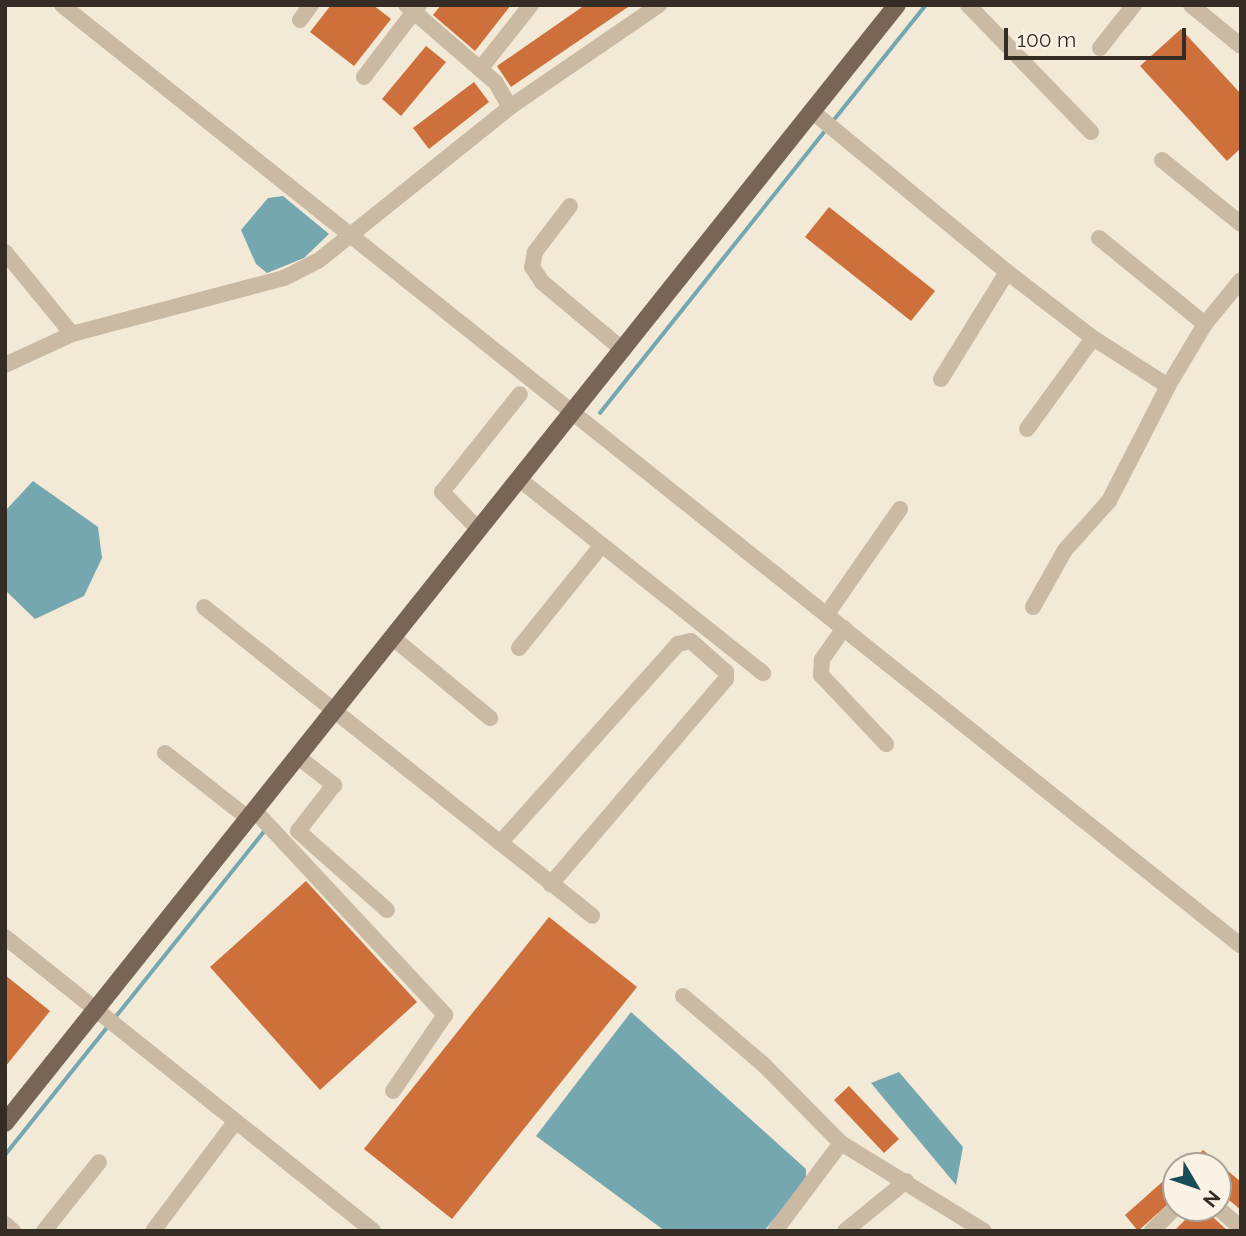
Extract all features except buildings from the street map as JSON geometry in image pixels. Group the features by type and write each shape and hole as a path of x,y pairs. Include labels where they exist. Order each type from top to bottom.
{"main road":[{"path":"8,1113 99,1014 251,815 623,350 824,121 897,5"}],"street":[{"path":"62,5 1241,946"},
{"path":"300,20 311,5"},
{"path":"481,68 531,5"},
{"path":"5,365 72,334 284,278 353,237 510,107 659,5"},
{"path":"968,5 1091,132"},
{"path":"1100,48 1134,5"},
{"path":"1191,5 1241,46"},
{"path":"364,77 413,7 481,68 510,107"},
{"path":"824,121 1007,272 1093,338 1168,386"},
{"path":"1162,160 1241,224"},
{"path":"570,206 535,252 532,267 542,282 623,350"},
{"path":"1099,238 1205,324"},
{"path":"5,252 72,334"},
{"path":"941,379 1007,272"},
{"path":"1033,607 1065,550 1109,501 1168,386 1205,324 1240,281"},
{"path":"1027,429 1093,338"},
{"path":"479,530 442,492 520,394"},
{"path":"519,479 763,673"},
{"path":"827,614 900,509"},
{"path":"519,648 601,546"},
{"path":"204,607 592,916"},
{"path":"844,628 822,660 821,676 886,744"},
{"path":"393,638 490,718"},
{"path":"500,843 678,644 691,641 726,672 726,679 551,884"},
{"path":"164,753 251,815 445,1015 393,1091"},
{"path":"298,757 334,785 298,831 387,910"},
{"path":"5,937 373,1231"},
{"path":"683,996 764,1065 842,1143 905,1181 946,1211 984,1231"},
{"path":"153,1231 235,1122"},
{"path":"775,1231 842,1143"},
{"path":"44,1231 99,1162"},
{"path":"845,1231 905,1181"},
{"path":"5,1224 13,1231"}],"water":[{"path":"283,196 329,234 304,258 267,273 256,264 241,230 268,198"},
{"path":"33,481 98,527 102,558 84,596 35,619 5,590 5,511"},
{"path":"631,1012 806,1169 806,1180 764,1231 665,1231 536,1136"},
{"path":"899,1072 963,1147 956,1185 871,1083"}],"waterway":[{"path":"833,121 926,5"},
{"path":"600,413 826,130"},
{"path":"114,1019 264,832"},
{"path":"5,1155 109,1025"}]}
